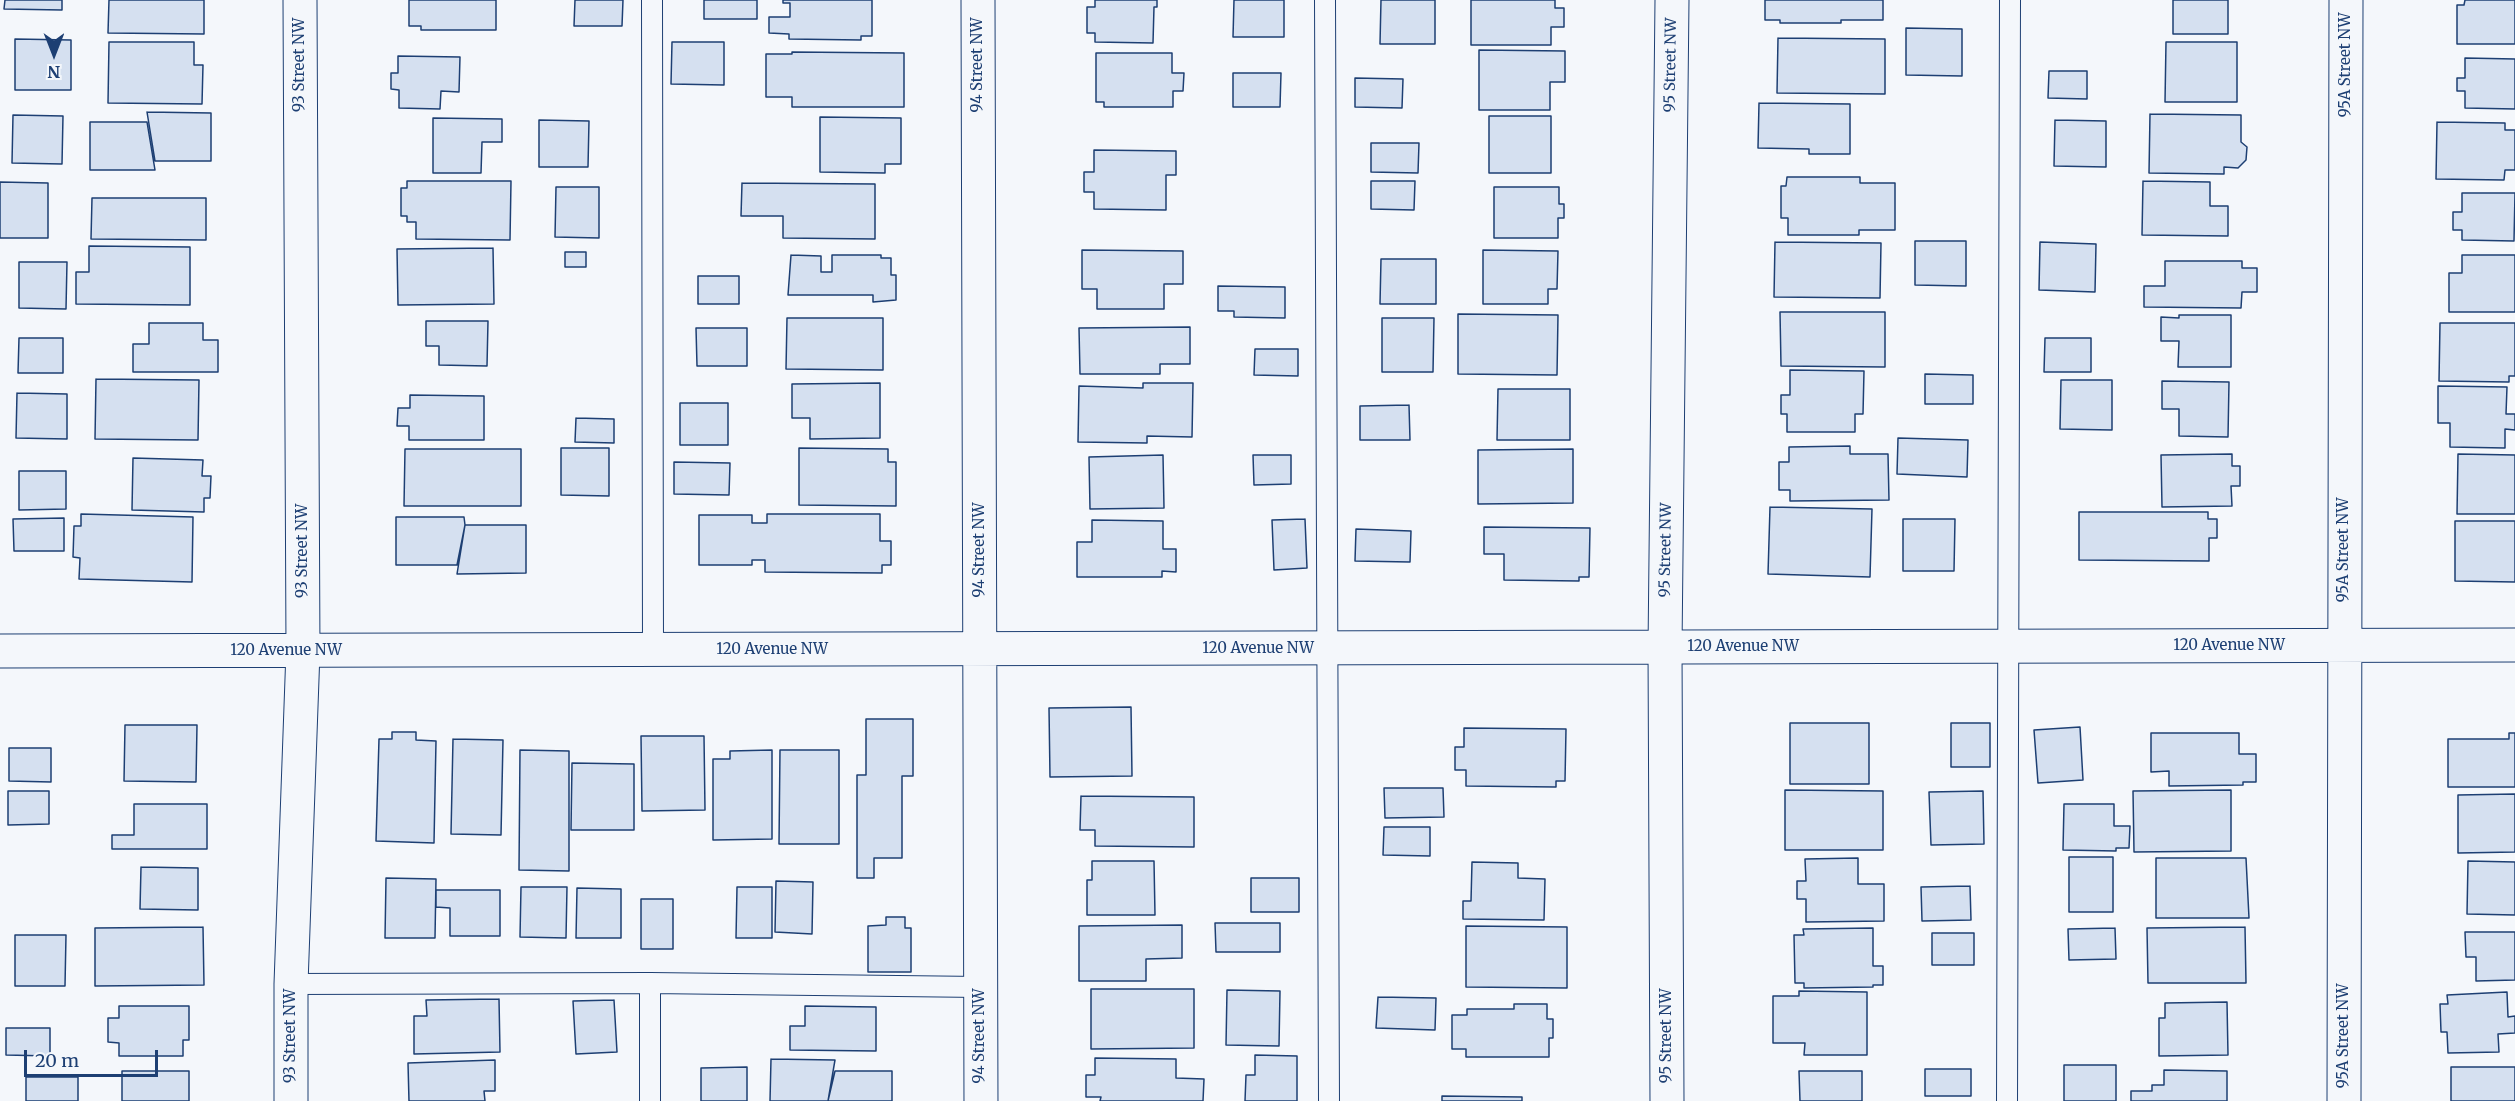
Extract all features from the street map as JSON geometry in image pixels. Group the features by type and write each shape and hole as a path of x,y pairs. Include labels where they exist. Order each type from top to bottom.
{"street":[{"name":"93 Street NW","path":"291,1101 291,984 303,651 300,0"},
{"name":"94 Street NW","path":"978,0 981,1101"},
{"name":"95 Street NW","path":"1667,1101 1665,648 1672,0"},
{"name":"95A Street NW","path":"2344,1101 2346,0"},
{"name":"120 Avenue NW","path":"0,651 2515,645"}],"lane":[{"path":"652,0 653,650"},
{"path":"1325,0 1329,1101"},
{"path":"2007,1101 2006,647 2010,0"},
{"path":"291,984 651,983 980,987"},
{"path":"650,1101 651,983"}],"building":[{"path":"5,0 62,0 62,10 4,9"},
{"path":"109,0 204,0 204,34 108,33"},
{"path":"409,0 496,0 496,30 421,30 421,26 409,26"},
{"path":"575,0 623,0 622,26 574,26"},
{"path":"704,0 757,0 757,19 704,19"},
{"path":"783,0 872,0 872,36 861,36 861,40 789,39 789,34 769,33 769,17 790,17 790,3 783,3"},
{"path":"1095,0 1157,0 1157,7 1154,7 1153,43 1095,42 1095,33 1087,33 1087,7 1095,7"},
{"path":"1234,0 1284,0 1284,37 1233,37"},
{"path":"1381,0 1435,0 1435,44 1380,44"},
{"path":"1471,0 1555,0 1555,8 1564,8 1564,27 1551,27 1551,45 1471,45"},
{"path":"1765,0 1883,0 1883,20 1780,23 1780,20 1765,20"},
{"path":"2173,0 2228,0 2228,34 2173,34"},
{"path":"2465,0 2515,0 2515,44 2457,44 2457,5 2464,5"},
{"path":"1906,28 1962,29 1962,76 1906,75"},
{"path":"1778,38 1885,39 1885,94 1777,93"},
{"path":"15,39 71,40 71,90 15,90"},
{"path":"109,42 194,42 194,65 203,65 202,104 108,103"},
{"path":"672,42 724,42 724,85 671,84"},
{"path":"2166,42 2237,42 2237,102 2165,102"},
{"path":"1479,50 1565,51 1565,82 1550,82 1550,110 1479,110"},
{"path":"792,52 904,53 904,107 792,107 792,97 766,97 766,54 792,54"},
{"path":"1096,53 1172,53 1172,73 1184,73 1183,91 1173,91 1173,107 1104,107 1104,102 1096,102"},
{"path":"398,56 460,57 459,92 441,91 440,109 399,108 399,90 391,89 391,73 398,73"},
{"path":"2465,58 2515,59 2515,109 2465,108 2465,91 2457,91 2457,78 2465,78"},
{"path":"2049,71 2087,71 2087,99 2048,98"},
{"path":"1233,73 1281,73 1280,107 1233,107"},
{"path":"1355,78 1403,79 1402,108 1355,107"},
{"path":"1759,103 1850,104 1850,154 1809,154 1809,149 1758,148"},
{"path":"147,112 211,113 211,161 155,161"},
{"path":"2150,114 2241,115 2241,142 2247,147 2246,160 2238,168 2224,167 2224,174 2149,173"},
{"path":"13,115 63,116 62,164 12,163"},
{"path":"1489,116 1551,116 1551,173 1489,173"},
{"path":"820,117 901,118 901,164 885,164 885,173 820,172"},
{"path":"433,118 502,119 502,142 482,142 481,173 433,173"},
{"path":"539,120 589,121 588,167 539,167"},
{"path":"2055,120 2106,121 2106,167 2054,166"},
{"path":"90,122 147,122 155,170 90,170"},
{"path":"2437,122 2505,123 2505,130 2515,130 2515,170 2505,170 2504,180 2436,179"},
{"path":"1371,143 1419,143 1418,173 1371,172"},
{"path":"1094,150 1176,151 1176,175 1166,175 1166,210 1094,209 1094,192 1084,192 1084,172 1094,172"},
{"path":"1787,177 1860,177 1860,183 1895,183 1895,230 1859,230 1859,235 1788,235 1788,218 1781,218 1781,186 1786,186"},
{"path":"407,181 511,181 510,240 416,239 416,222 407,222 407,216 401,216 401,188 407,188"},
{"path":"1371,181 1415,181 1414,210 1371,209"},
{"path":"2143,181 2210,182 2210,206 2228,206 2228,236 2142,235"},
{"path":"0,182 48,183 48,238 0,238"},
{"path":"742,183 875,184 875,239 783,238 783,216 741,216"},
{"path":"556,187 599,187 599,238 555,237"},
{"path":"1494,187 1559,187 1559,204 1564,204 1564,218 1558,218 1558,238 1494,238"},
{"path":"2462,193 2515,193 2514,241 2462,240 2462,230 2453,230 2453,212 2462,212"},
{"path":"92,198 206,198 206,240 91,239"},
{"path":"1915,241 1966,241 1966,286 1915,285"},
{"path":"1775,242 1881,243 1880,298 1774,297"},
{"path":"2040,242 2096,244 2095,292 2039,290"},
{"path":"89,246 190,247 190,305 76,304 76,272 89,272"},
{"path":"493,248 494,304 398,305 397,249"},
{"path":"1082,250 1183,251 1183,284 1164,284 1164,309 1097,309 1097,289 1082,289"},
{"path":"1483,250 1558,251 1557,289 1548,289 1548,304 1483,304"},
{"path":"565,252 586,252 586,267 565,267"},
{"path":"791,255 821,256 821,272 832,272 832,255 881,255 881,258 891,258 891,275 896,275 896,300 873,302 873,295 788,295"},
{"path":"2462,255 2515,255 2515,312 2449,312 2449,273 2462,273"},
{"path":"1381,259 1436,259 1436,304 1380,304"},
{"path":"2165,261 2242,261 2242,268 2257,268 2257,292 2242,292 2241,308 2144,307 2144,286 2165,286"},
{"path":"19,262 67,262 66,309 19,308"},
{"path":"698,276 739,276 739,304 698,304"},
{"path":"1218,286 1285,287 1285,318 1234,317 1234,311 1218,311"},
{"path":"1780,312 1885,312 1885,367 1781,366"},
{"path":"1458,314 1558,315 1557,375 1458,374"},
{"path":"2179,315 2231,315 2231,367 2178,367 2179,341 2161,341 2161,317 2179,318"},
{"path":"787,318 883,318 883,370 786,369"},
{"path":"1382,318 1434,318 1433,372 1382,372"},
{"path":"426,321 488,321 487,366 439,365 439,346 426,346"},
{"path":"149,323 203,323 203,340 218,340 218,372 133,372 133,344 149,344"},
{"path":"2440,323 2515,323 2515,376 2509,376 2509,382 2439,381"},
{"path":"1190,327 1190,364 1160,364 1160,374 1080,374 1079,328"},
{"path":"696,328 747,328 747,366 697,366"},
{"path":"19,338 63,338 63,373 18,373"},
{"path":"2045,338 2091,338 2091,372 2044,372"},
{"path":"1255,349 1298,349 1298,376 1254,375"},
{"path":"1790,370 1864,371 1863,414 1855,414 1855,432 1787,432 1787,414 1781,414 1781,395 1790,395"},
{"path":"1925,374 1973,375 1973,404 1925,404"},
{"path":"96,379 199,380 198,440 95,439"},
{"path":"2061,380 2112,380 2112,430 2060,429"},
{"path":"2162,381 2229,382 2228,437 2179,436 2179,409 2162,409"},
{"path":"880,383 880,438 810,439 810,418 792,418 792,384"},
{"path":"1143,383 1193,383 1192,437 1147,436 1147,443 1078,442 1079,386 1143,388"},
{"path":"2438,386 2507,387 2506,414 2515,414 2515,430 2505,429 2505,448 2450,447 2450,423 2438,423"},
{"path":"1498,389 1570,389 1570,440 1497,440"},
{"path":"17,393 67,394 67,439 16,438"},
{"path":"410,395 484,396 484,440 409,440 409,426 397,426 398,408 410,408"},
{"path":"680,403 728,403 728,445 680,445"},
{"path":"1409,405 1410,440 1360,440 1360,406"},
{"path":"576,418 614,419 614,443 575,442"},
{"path":"1898,438 1968,440 1967,477 1897,474"},
{"path":"1850,446 1850,454 1888,454 1889,500 1790,501 1790,490 1779,490 1779,462 1789,462 1789,447"},
{"path":"561,448 609,448 609,496 561,495"},
{"path":"799,448 888,449 888,462 896,462 896,506 799,505"},
{"path":"405,449 521,449 521,506 404,506"},
{"path":"1573,449 1573,503 1478,504 1478,450"},
{"path":"2232,454 2232,466 2240,466 2240,486 2231,486 2232,506 2162,507 2161,455"},
{"path":"2458,454 2515,455 2515,514 2457,514"},
{"path":"1163,455 1164,508 1090,509 1089,457"},
{"path":"1253,455 1291,455 1291,484 1254,485"},
{"path":"133,458 203,460 202,476 211,476 210,498 204,498 204,512 132,510"},
{"path":"674,462 730,463 729,495 674,494"},
{"path":"19,471 66,471 66,509 19,510"},
{"path":"1770,507 1872,509 1870,577 1768,574"},
{"path":"2079,512 2208,512 2208,519 2217,519 2217,538 2209,538 2209,561 2079,560"},
{"path":"81,514 193,517 192,582 79,579 80,558 73,557 74,526 81,526"},
{"path":"767,514 880,514 880,541 891,541 891,565 882,565 882,573 765,572 765,560 752,560 752,565 699,565 699,515 752,515 752,523 767,523"},
{"path":"396,517 464,517 465,525 457,565 396,565"},
{"path":"64,518 64,551 14,551 13,519"},
{"path":"1305,519 1307,568 1274,570 1272,520"},
{"path":"1903,519 1955,519 1954,571 1903,571"},
{"path":"1092,520 1163,521 1163,549 1176,549 1176,572 1162,571 1162,577 1077,577 1077,542 1092,542"},
{"path":"2455,521 2515,521 2515,582 2455,581"},
{"path":"465,525 526,525 526,573 457,574"},
{"path":"1484,527 1590,528 1589,577 1579,577 1579,581 1504,580 1504,554 1484,554"},
{"path":"1356,529 1411,531 1410,562 1355,561"},
{"path":"1131,707 1132,776 1050,777 1049,708"},
{"path":"866,719 913,719 913,776 902,776 902,858 874,858 874,878 857,878 857,775 866,775"},
{"path":"1790,723 1869,723 1869,784 1790,784"},
{"path":"1951,723 1990,723 1990,767 1951,767"},
{"path":"125,725 197,725 196,782 124,781"},
{"path":"2080,727 2083,780 2038,783 2034,730"},
{"path":"1464,728 1566,729 1565,781 1556,781 1556,787 1466,786 1466,770 1455,770 1455,747 1464,747"},
{"path":"392,732 416,732 416,740 436,741 434,843 376,841 379,739 392,739"},
{"path":"2151,733 2239,733 2239,754 2256,754 2256,782 2243,782 2243,785 2169,786 2169,771 2151,772"},
{"path":"2509,733 2515,733 2515,787 2448,787 2448,739 2509,739"},
{"path":"641,736 704,736 705,810 642,811"},
{"path":"453,739 503,740 501,835 451,834"},
{"path":"9,748 51,748 51,782 9,781"},
{"path":"520,750 569,751 569,871 519,870"},
{"path":"772,750 772,839 713,840 713,759 730,759 730,751"},
{"path":"780,750 839,750 839,844 779,844"},
{"path":"572,763 634,764 634,830 571,830"},
{"path":"1384,788 1443,788 1444,817 1385,818"},
{"path":"1785,790 1883,791 1883,850 1785,850"},
{"path":"2231,790 2231,851 2134,852 2133,791"},
{"path":"8,791 49,791 49,824 8,825"},
{"path":"1983,791 1984,844 1931,845 1929,792"},
{"path":"2515,794 2515,852 2458,853 2458,795"},
{"path":"1081,796 1194,797 1194,847 1095,846 1095,830 1080,830"},
{"path":"134,804 207,804 207,849 112,849 112,835 134,835"},
{"path":"2064,804 2114,804 2114,826 2130,826 2129,848 2116,848 2116,851 2063,850"},
{"path":"1384,827 1430,827 1430,856 1383,855"},
{"path":"2069,857 2113,857 2113,912 2069,912"},
{"path":"1858,858 1858,884 1884,884 1884,921 1806,922 1806,899 1797,899 1797,881 1806,881 1805,859"},
{"path":"2156,858 2246,858 2249,918 2156,918"},
{"path":"1092,861 1154,861 1155,915 1087,915 1087,880 1092,880"},
{"path":"2468,861 2515,862 2515,915 2467,914"},
{"path":"1472,862 1518,863 1518,878 1545,879 1544,920 1463,919 1463,901 1471,901"},
{"path":"141,867 198,868 198,910 140,909"},
{"path":"386,878 436,879 435,938 385,938"},
{"path":"1251,878 1299,878 1299,912 1251,912"},
{"path":"776,881 813,882 812,934 775,932"},
{"path":"1970,886 1971,920 1922,921 1921,887"},
{"path":"521,887 567,887 566,938 520,937"},
{"path":"737,887 772,887 772,938 736,938"},
{"path":"577,888 621,889 621,938 576,938"},
{"path":"436,890 500,890 500,936 450,936 450,908 436,907"},
{"path":"641,899 673,899 673,949 641,949"},
{"path":"886,917 905,917 905,928 911,928 911,972 868,972 868,926 886,925"},
{"path":"1215,923 1280,923 1280,952 1216,952"},
{"path":"1182,925 1182,958 1146,959 1146,981 1079,981 1079,926"},
{"path":"1466,926 1567,927 1567,988 1466,987"},
{"path":"203,927 204,985 95,986 95,928"},
{"path":"2245,927 2246,983 2148,983 2147,928"},
{"path":"1873,928 1873,966 1883,966 1883,985 1804,988 1804,983 1795,983 1794,935 1804,935 1803,929"},
{"path":"2115,928 2116,959 2069,960 2068,929"},
{"path":"2465,932 2515,932 2515,980 2476,981 2476,957 2466,957"},
{"path":"1932,933 1974,933 1974,965 1932,965"},
{"path":"15,935 66,935 65,986 15,986"},
{"path":"1091,989 1194,989 1194,1048 1091,1049"},
{"path":"1227,990 1280,991 1279,1046 1226,1045"},
{"path":"1799,991 1867,992 1867,1055 1804,1055 1805,1043 1773,1043 1773,996 1799,996"},
{"path":"2507,992 2508,1017 2515,1016 2515,1033 2498,1034 2499,1052 2448,1053 2447,1032 2441,1032 2440,1004 2448,1004 2447,995"},
{"path":"1378,997 1436,998 1435,1030 1376,1028"},
{"path":"499,999 500,1052 414,1054 414,1016 427,1016 426,1000"},
{"path":"614,1000 617,1052 576,1054 573,1001"},
{"path":"2227,1002 2228,1055 2159,1056 2159,1018 2165,1018 2165,1003"},
{"path":"1514,1004 1547,1004 1547,1019 1553,1019 1553,1038 1549,1038 1549,1057 1466,1057 1466,1049 1452,1049 1452,1015 1467,1015 1467,1009 1514,1009"},
{"path":"119,1006 189,1006 189,1040 183,1040 183,1056 119,1056 119,1043 108,1042 108,1018 119,1018"},
{"path":"805,1006 876,1007 876,1051 790,1050 790,1026 805,1026"},
{"path":"6,1028 50,1028 50,1056 6,1055"},
{"path":"1255,1055 1297,1056 1297,1101 1245,1101 1246,1075 1255,1075"},
{"path":"1095,1058 1176,1059 1176,1078 1204,1079 1203,1101 1100,1101 1101,1097 1086,1097 1086,1075 1095,1075"},
{"path":"771,1059 835,1060 828,1101 770,1101"},
{"path":"495,1060 495,1091 484,1091 485,1101 409,1101 408,1063"},
{"path":"2064,1065 2116,1065 2116,1101 2064,1101"},
{"path":"747,1067 747,1101 701,1101 701,1068"},
{"path":"2451,1067 2515,1067 2515,1101 2451,1101"},
{"path":"1925,1069 1971,1069 1971,1096 1925,1096"},
{"path":"2164,1070 2227,1071 2227,1101 2131,1101 2131,1091 2152,1091 2152,1085 2164,1085"},
{"path":"122,1071 189,1071 189,1101 122,1101"},
{"path":"835,1071 892,1071 892,1101 828,1101"},
{"path":"1799,1071 1862,1071 1862,1101 1800,1101"},
{"path":"26,1077 78,1077 78,1101 26,1101"},
{"path":"1442,1096 1522,1097 1522,1101 1442,1101"}]}
